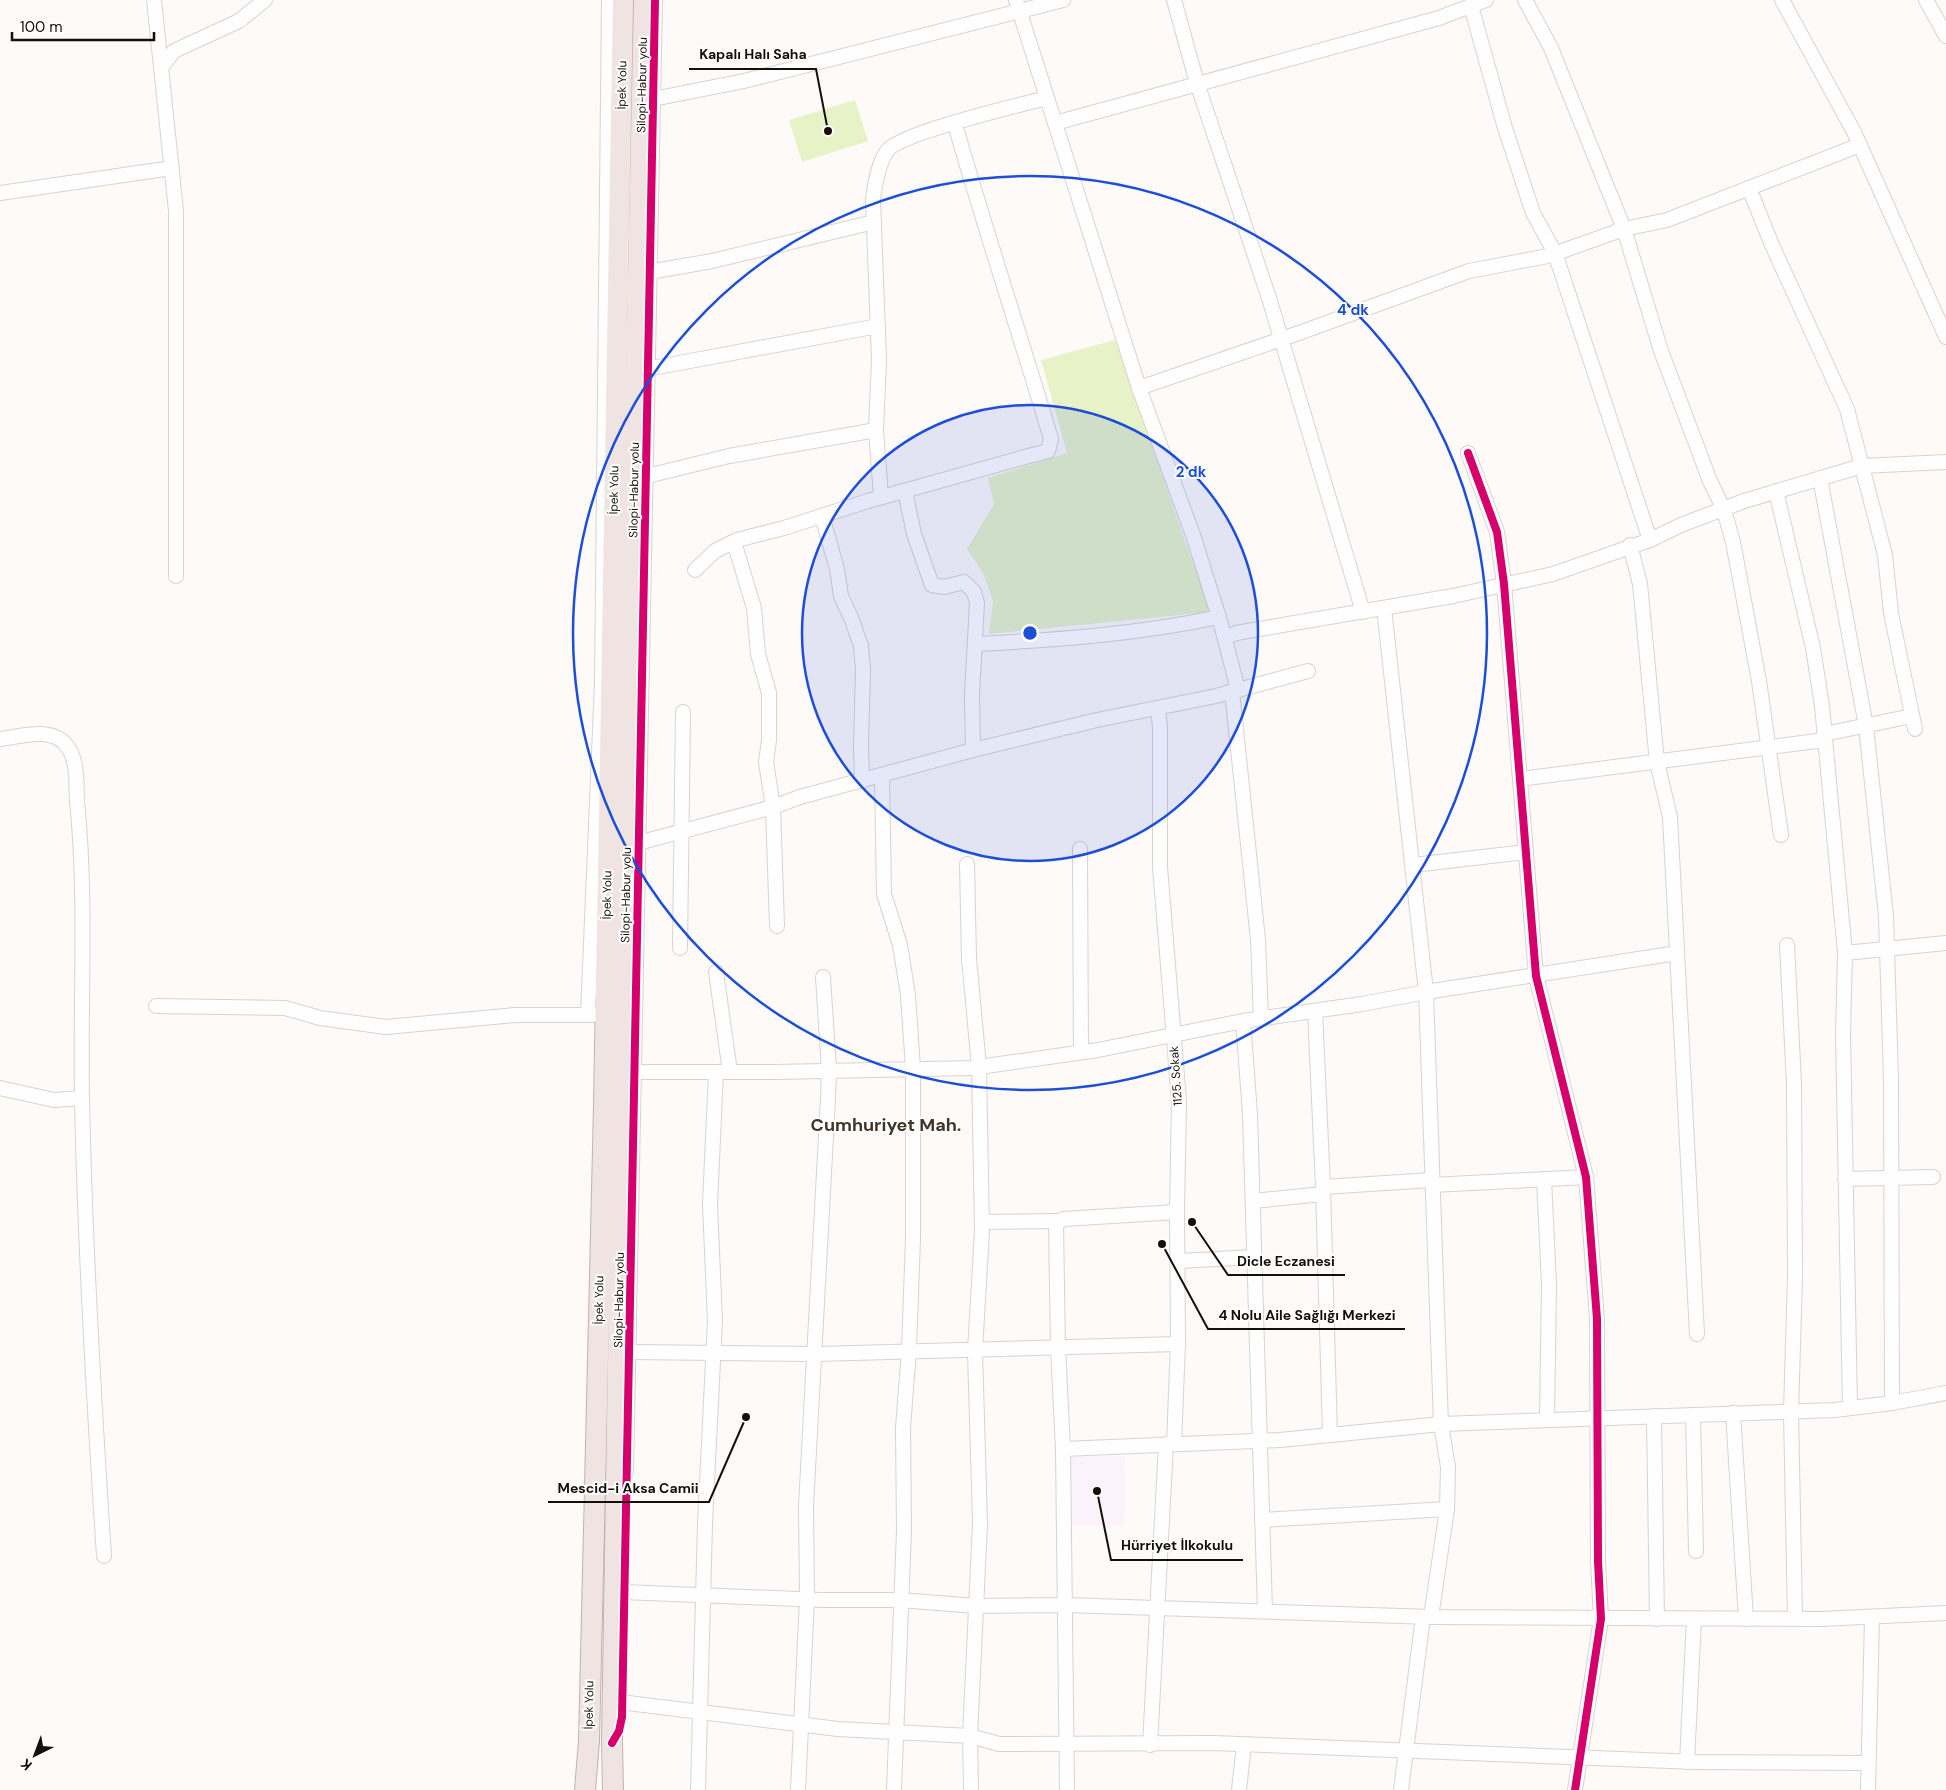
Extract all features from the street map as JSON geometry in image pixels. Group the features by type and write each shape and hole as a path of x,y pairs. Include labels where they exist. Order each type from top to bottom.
{"highway":[{"name":"İpek Yolu","path":"584,1790 589,1741 611,1205 597,1015 623,0"},
{"name":"Silopi-Habur yolu","path":"613,1790 612,1743 617,1702 611,1205 644,0"}],"street":[{"path":"154,0 176,211 176,576"},
{"path":"161,68 174,51 239,21 265,0"},
{"path":"156,1006 285,1008 320,1018 386,1028 515,1015 597,1015 608,0"},
{"path":"655,0 624,1592 617,1702 800,1724 970,1736 999,1744 1244,1745 1687,1762 1868,1763"},
{"path":"653,99 744,81 1017,6 1063,0"},
{"path":"1174,0 1197,83 1280,339 1363,612"},
{"path":"1055,123 1439,18 1486,0"},
{"path":"1525,0 1551,48 1624,230 1661,351 1710,481 1724,510 1733,542 1770,746 1776,813 1781,835"},
{"path":"1782,0 1860,145 1946,337"},
{"path":"1926,0 1946,36"},
{"path":"1017,6 1139,388 1193,535 1225,638 1235,691 1258,940 1261,1019"},
{"path":"1471,6 1505,128 1533,213 1555,253 1650,540"},
{"path":"882,497 876,430 878,326 873,199 875,180 887,150 910,137 1047,98"},
{"path":"695,570 715,551 734,542 882,497 1048,450 1051,444 1030,365 982,217 955,124"},
{"path":"1139,388 1469,271 1555,253 1624,230 1667,220 1860,145"},
{"path":"0,193 172,168"},
{"path":"1520,779 1770,746 1824,737 1866,726 1913,722 1891,613 1884,555 1847,410 1776,254 1749,188"},
{"path":"649,272 712,261 874,222"},
{"path":"647,369 878,326"},
{"path":"647,476 729,456 876,430"},
{"path":"1468,453 1497,532 1504,584 1536,976 1586,1177 1597,1319 1599,1418 1598,1561 1601,1619 1575,1790"},
{"path":"1225,638 1236,633 1363,612 1553,574 1630,545 1650,540 1681,525 1776,491 1862,466 1946,462"},
{"path":"1820,478 1871,759 1888,950 1892,1403"},
{"path":"905,491 914,534 932,586 944,587 964,582 974,592 977,604 972,694 973,750"},
{"path":"1776,491 1812,648 1822,706 1845,953 1843,1034 1850,1408"},
{"path":"822,516 837,569 840,596 852,620 861,646 863,670 862,781"},
{"path":"734,542 754,608 758,654 769,693 769,740 766,762 773,807 777,926"},
{"path":"1630,545 1640,584 1657,762 1670,817 1697,1334"},
{"path":"1384,608 1426,992 1441,1424 1448,1467 1448,1509 1427,1617 1405,1750 1401,1790"},
{"path":"976,644 1061,640 1180,626 1219,617"},
{"path":"638,843 973,750 1097,720 1158,709 1235,691 1308,671"},
{"name":"1125. Sokak","path":"1150,1745 1156,1607 1178,1344 1179,1261 1177,1212 1179,1101 1160,867 1160,726 1158,709"},
{"path":"680,948 683,712"},
{"path":"0,739 39,733 50,734 64,742 73,759 82,855 82,1098 94,1398 104,1556"},
{"path":"882,775 884,894 900,944 908,995 913,1068 913,1238 909,1350 903,1428 904,1531 900,1600 900,1675 895,1732 894,1790"},
{"path":"1080,849 1080,1052"},
{"path":"1413,865 1526,852"},
{"path":"967,864 968,958 979,1067 982,1222 975,1351 980,1524 970,1736 971,1790"},
{"path":"1845,953 1946,943"},
{"path":"1787,945 1794,1084 1796,1276 1791,1412 1794,1618"},
{"path":"634,1072 829,1071 979,1067 1080,1052 1243,1021 1677,953"},
{"path":"698,1790 705,1523 715,1321 710,1204 723,1072 716,972"},
{"path":"798,1790 807,1599 806,1506 816,1354 829,1071 823,977"},
{"path":"1315,1011 1323,1190 1330,1435"},
{"path":"1243,1021 1250,1114 1265,1611"},
{"path":"0,1088 54,1100 82,1098"},
{"path":"1253,1201 1323,1190 1432,1182 1586,1177"},
{"path":"1845,1179 1933,1177"},
{"path":"1544,1179 1549,1284 1547,1419"},
{"path":"982,1222 1058,1221 1177,1212"},
{"path":"1058,1221 1056,1232 1058,1349 1063,1449 1067,1790"},
{"path":"1179,1261 1255,1257"},
{"path":"629,1352 816,1354 909,1350 1058,1349 1178,1344"},
{"path":"1063,1449 1259,1440 1441,1424 1791,1412 1892,1403 1946,1393"},
{"path":"1733,1413 1746,1619"},
{"path":"1693,1415 1696,1552"},
{"path":"1654,1416 1657,1620"},
{"path":"1262,1520 1448,1509"},
{"path":"624,1592 807,1599 900,1600 976,1606 1156,1607 1427,1617 1657,1620 1872,1617 1946,1613"},
{"path":"1868,1790 1872,1617"},
{"path":"1687,1762 1694,1619"},
{"path":"1239,1790 1244,1745"}],"shaded area":[{"path":"1125,1456 1124,1526 1071,1526 1069,1457"}],"green space":[{"path":"855,100 868,141 802,162 789,120"},
{"path":"1115,340 1210,612 989,634 993,601 983,573 967,549 994,504 988,478 1067,453 1041,360"}],"cycle path":[{"path":"612,1743 619,1731 622,1717 655,0"},
{"path":"1468,453 1497,532 1504,584 1536,976 1586,1177 1597,1319 1598,1561 1601,1619 1575,1790"}],"place":[{"name":"Kapalı Halı Saha","path":"828,131"},
{"name":"Dicle Eczanesi","path":"1192,1222"},
{"name":"4 Nolu Aile Sağlığı Merkezi","path":"1162,1244"},
{"name":"Mescid-i Aksa Camii","path":"746,1417"},
{"name":"Hürriyet İlkokulu","path":"1097,1491"}],"district":[{"name":"Cumhuriyet Mah.","path":"886,1125"}]}
